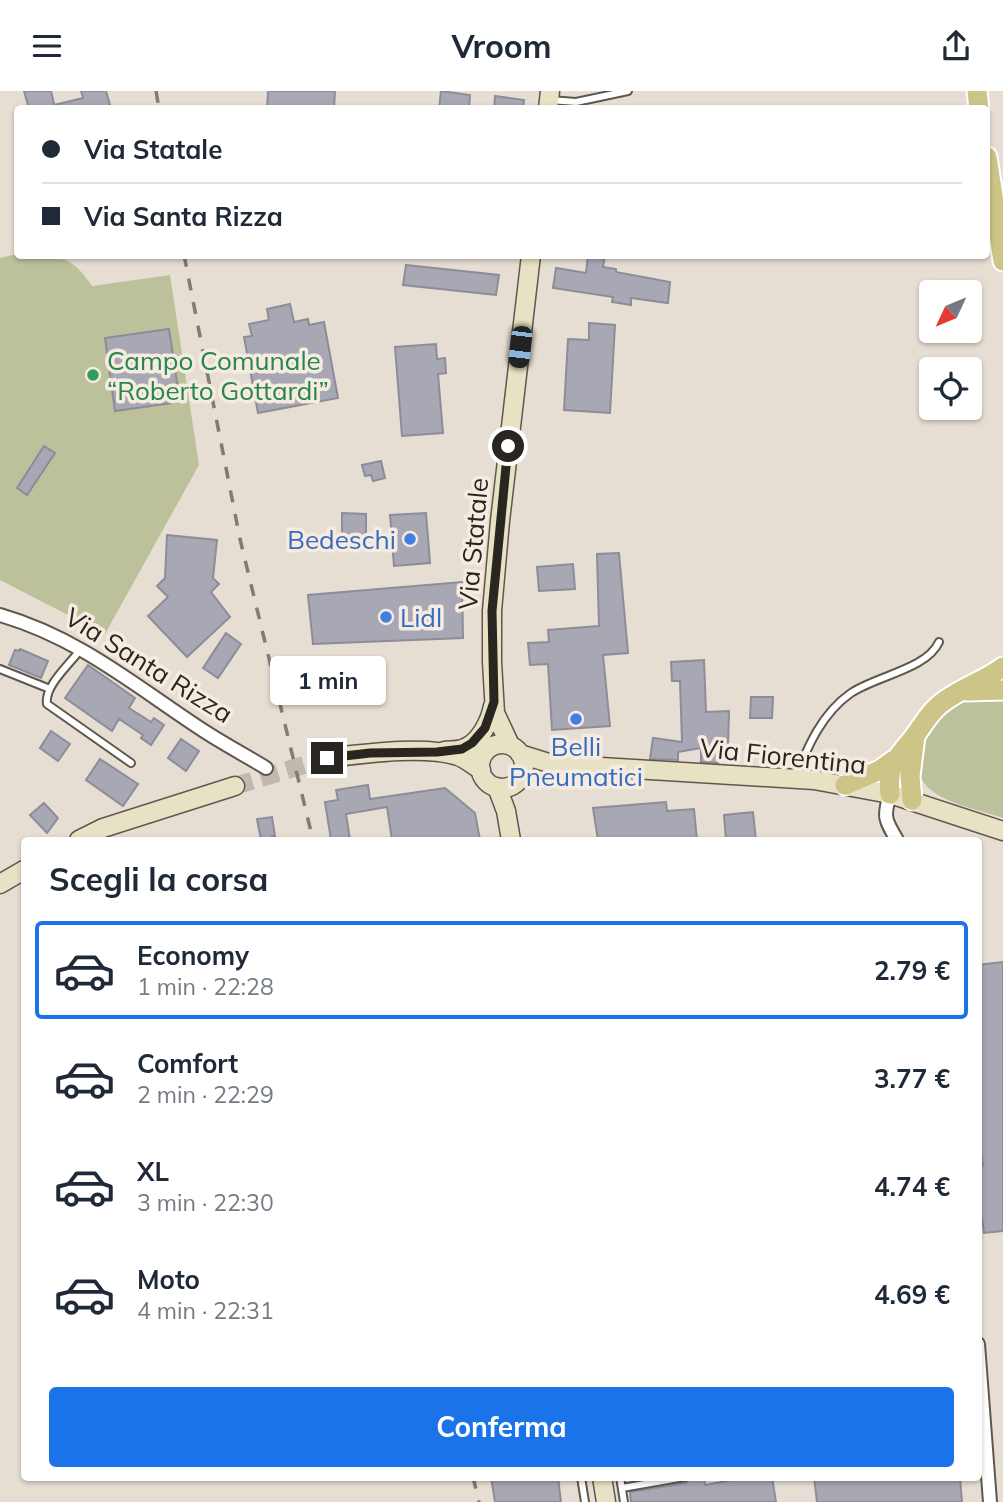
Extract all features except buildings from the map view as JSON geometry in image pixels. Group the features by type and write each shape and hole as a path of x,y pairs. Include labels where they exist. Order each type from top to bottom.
{"main road":[{"path":"990,176 1003,261"},
{"path":"845,785 880,770 894,760 937,707 1003,667"},
{"path":"963,691 1003,690"},
{"path":"912,800 910,776 915,736"},
{"path":"890,794 890,773 894,760"}],"street":[{"name":"Via Statale","path":"511,783 486,781 480,762 487,749 495,708 492,634 496,557 531,259"},
{"name":"Via Santa Rizza","path":"0,615 47,631 82,649 203,731 266,768"},
{"name":"Via Statale","path":"495,708 524,765 511,783 510,832"},
{"path":"462,749 472,743 485,728 495,708"},
{"path":"327,758 370,753 487,749 499,744 515,750"},
{"name":"Via Fiorentina","path":"515,750 552,764 794,779 845,785 912,800 1003,831"},
{"path":"437,752 460,757 481,770"},
{"name":"Via Fiorentina","path":"511,783 552,764"},
{"path":"85,837 103,828 235,786"},
{"path":"890,794 884,812 895,837"},
{"path":"0,884 21,872"},
{"path":"982,1396 990,1502"},
{"path":"603,1481 606,1502"}],"lane":[{"path":"549,100 576,102 628,91"},
{"path":"794,779 819,727 841,702 866,685 930,656 939,642"},
{"path":"82,649 50,689 46,700 52,709 131,763"},
{"path":"0,670 50,689"},
{"path":"582,1481 585,1502"},
{"path":"621,1481 624,1502"},
{"path":"622,1488 662,1481"}],"green space":[{"name":"Campo Comunale “Roberto Gottardi”","path":"14,255 14,259 64,260 76,267 92,286 170,275 199,465 105,634 0,580 0,258"},
{"path":"1003,697 1003,818 940,796 922,781 919,766 924,736 934,720 948,707 965,699"}],"tunnel":[{"path":"235,786 327,758"}],"railway":[{"path":"156,91 158,105"},
{"path":"185,259 240,539 312,837"},
{"path":"474,1481 479,1502"}],"place":[{"name":"Campo Comunale “Roberto Gottardi”","path":"93,375"},
{"name":"Bedeschi","path":"410,539"},
{"name":"Lidl","path":"386,617"},
{"name":"Belli Pneumatici","path":"576,719"}],"route":[{"path":"327,758 370,753 462,749 472,743 485,728 494,702 492,611 508,446"}]}
